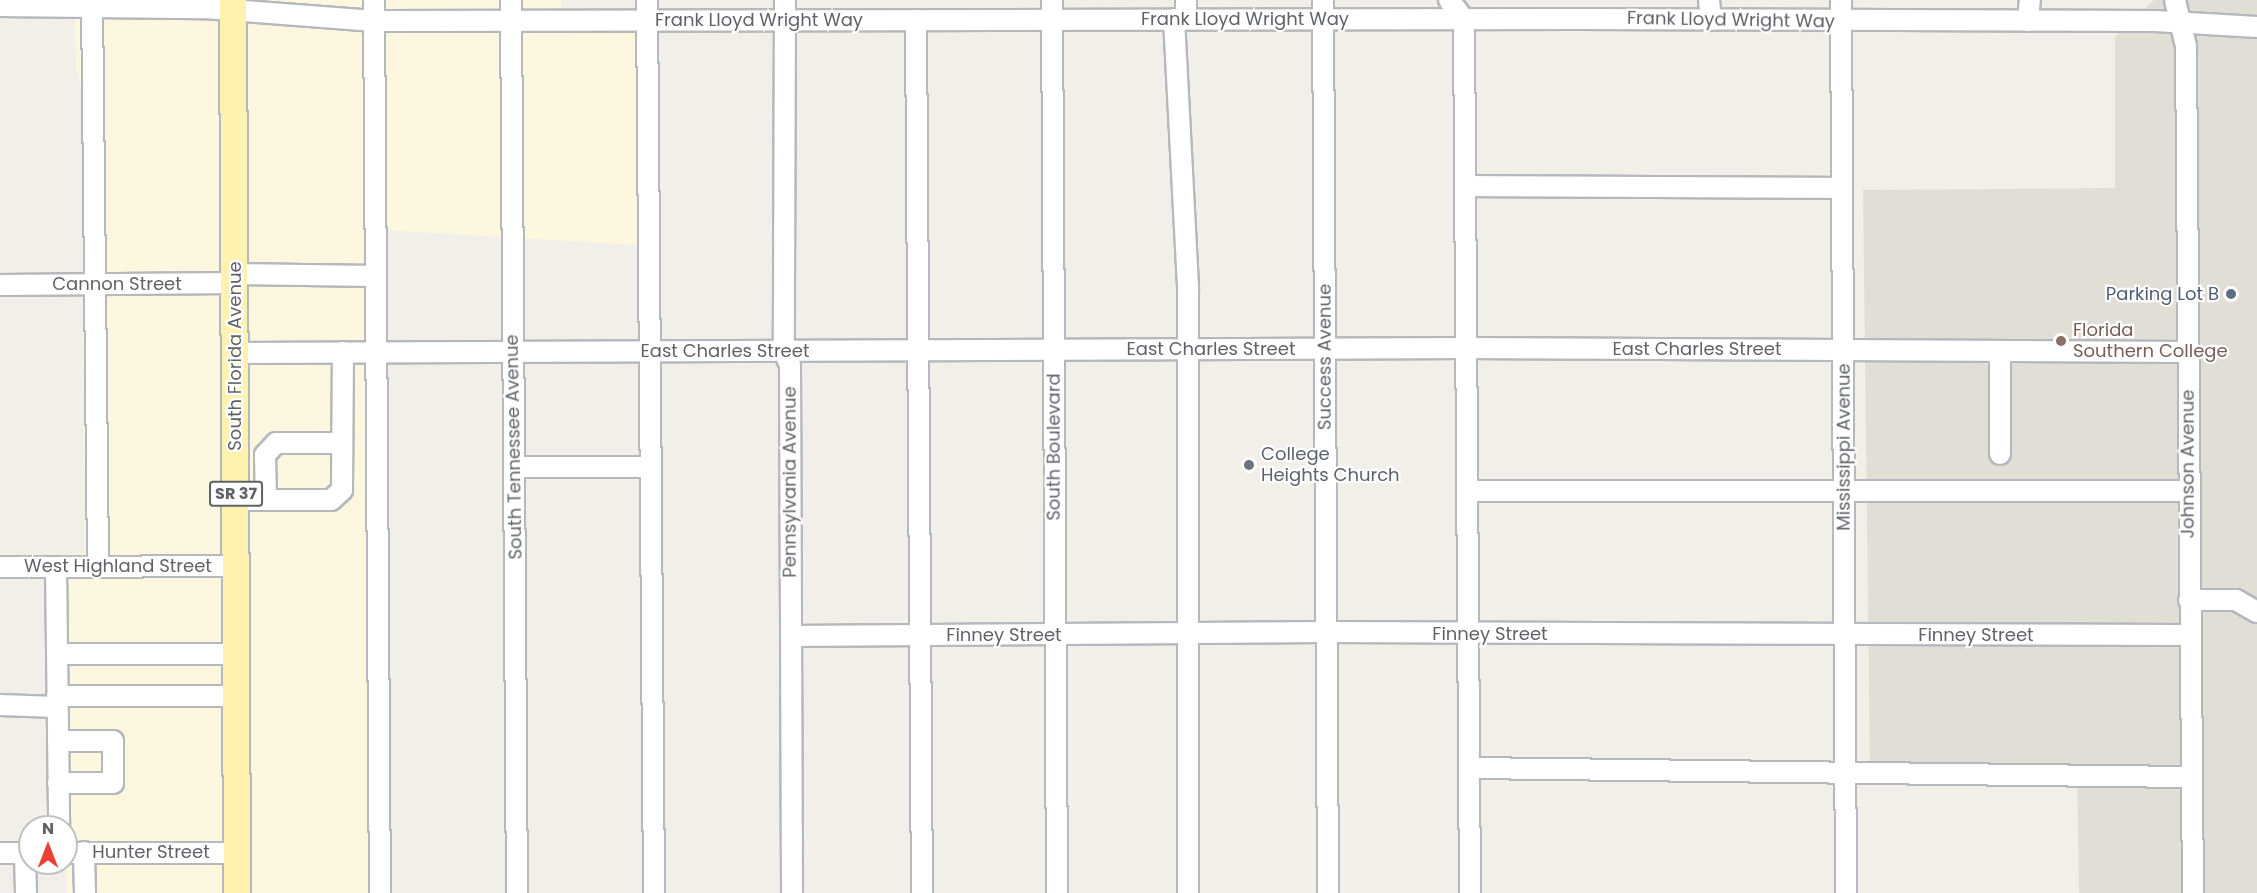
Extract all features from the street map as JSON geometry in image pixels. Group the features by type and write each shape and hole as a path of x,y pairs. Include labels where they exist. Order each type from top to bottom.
{"main road":[{"name":"South Florida Avenue","path":"233,6 237,893"}],"street":[{"path":"374,0 380,893"},
{"name":"South Tennessee Avenue","path":"511,0 517,893"},
{"path":"647,0 654,893"},
{"name":"Pennsylvania Avenue","path":"785,0 784,352 790,365 792,893"},
{"path":"1449,0 1464,19 1467,186 1470,893"},
{"path":"1710,0 1711,20"},
{"name":"Mississippi Avenue","path":"1841,0 1846,893"},
{"path":"2028,21 2030,0"},
{"name":"Johnson Avenue","path":"2175,0 2178,22 2186,46 2193,893"},
{"path":"98,566 97,284 102,3"},
{"name":"Frank Lloyd Wright Way","path":"0,6 102,3 233,6 375,21 916,20 1052,10 1182,13 1323,9 1464,19 1579,9 1711,20 2178,22 2257,27"},
{"name":"Success Avenue","path":"1323,9 1328,893"},
{"name":"South Boulevard","path":"1052,10 1057,893"},
{"path":"1182,13 1188,349 1186,635 1188,893"},
{"path":"916,20 922,893"},
{"path":"1467,186 1841,188"},
{"name":"Cannon Street","path":"0,285 376,276"},
{"name":"East Charles Street","path":"235,353 1466,348 2187,352"},
{"path":"2000,351 2000,454"},
{"path":"236,500 331,500 342,490 343,352"},
{"path":"266,500 265,455 276,443 342,443"},
{"path":"514,467 651,466"},
{"path":"1468,491 2188,491"},
{"name":"West Highland Street","path":"0,567 236,566"},
{"path":"56,567 59,815"},
{"path":"2189,600 2236,600 2257,612"},
{"name":"Finney Street","path":"791,636 1186,635 1326,632 2190,635"},
{"path":"57,654 236,654"},
{"path":"0,705 57,701 236,696"},
{"path":"58,741 112,741 112,783 58,783"},
{"path":"1470,768 2192,777"},
{"path":"0,853 18,853"},
{"name":"Hunter Street","path":"78,853 237,853"},
{"path":"78,865 85,893"},
{"path":"26,875 26,893"}],"shaded area":[{"path":"242,0 502,0 502,10 375,11"},
{"path":"521,0 561,0 562,10 521,10"},
{"name":"Florida Southern College","path":"2154,0 2257,0 2257,893 2079,893 2077,768 1870,769 1863,190 2115,188 2115,37"},
{"path":"75,17 223,22 225,273 83,274 82,90 76,66"},
{"path":"242,24 374,32 502,31 503,237 385,230 384,341 245,342"},
{"path":"521,31 642,31 652,246 521,238"},
{"path":"225,294 227,555 51,556 85,553 83,295"},
{"path":"384,363 380,893 246,893 245,364"},
{"path":"227,576 228,842 78,842 78,815 65,815 52,577"},
{"path":"78,863 228,863 228,893 67,893 66,875 78,875"}],"place":[{"name":"Parking Lot B","path":"2231,294"},
{"name":"Florida Southern College","path":"2061,341"},
{"name":"College Heights Church","path":"1249,465"}]}
